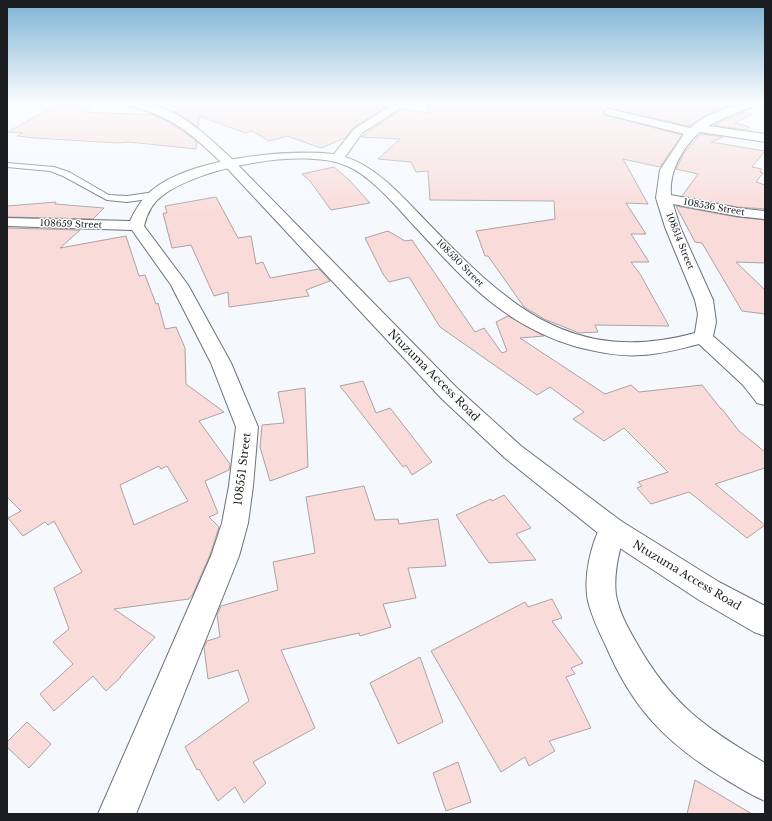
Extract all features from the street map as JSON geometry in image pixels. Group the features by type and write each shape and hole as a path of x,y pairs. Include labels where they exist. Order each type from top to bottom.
{"street":[{"name":"Ntuzuma Access Road","path":"206,141 230,164 449,393 513,452 612,529 709,591 765,622"},
{"path":"338,157 350,141"},
{"name":"108514 Street","path":"683,141 664,175 663,198 673,228 704,298 707,327 703,337"},
{"name":"108530 Street","path":"230,164 302,155 338,157 360,168 371,176 417,220 458,263 499,301 523,318 572,340 622,349 657,347 703,337"},
{"path":"136,226 139,214 155,195 171,184 194,173 230,164"},
{"name":"108536 Street","path":"663,198 737,212 765,215"},
{"name":"108659 Street","path":"7,222 136,226"},
{"name":"108551 Street","path":"117,814 225,556 235,523 241,486 247,427 221,363 179,285 136,226"},
{"path":"703,337 750,380 765,398"},
{"path":"612,529 605,555 602,596 614,630 628,660 650,694 670,717 696,739 765,783"}],"lane":[{"path":"7,165 51,169 66,174 107,197 127,199 155,195"}],"building":[{"path":"90,141 197,142 196,149 129,142"},
{"path":"302,141 337,141 321,148"},
{"path":"397,141 678,141 660,167 623,159 648,204 626,203 646,234 631,234 649,262 631,262 640,274 669,326 595,325 598,332 579,333 544,319 524,307 488,256 485,256 476,231 555,219 554,201 430,200 428,171 416,172 411,162 378,159"},
{"path":"694,141 713,141 711,142 765,151 752,167 762,169 760,172 763,173 756,182 765,185 765,209 737,207 682,196 698,174 676,169 684,153"},
{"path":"334,167 349,180 370,203 331,210 310,181 302,174"},
{"path":"216,197 238,238 251,236 256,264 263,262 270,278 319,269 330,281 306,290 309,296 229,307 228,292 214,296 191,245 172,248 163,213 167,213 165,206"},
{"path":"56,202 55,204 104,208 93,219 7,217 7,206"},
{"path":"676,206 737,217 765,220 765,263 736,262 765,290 765,314 742,311 702,243 695,242"},
{"path":"7,228 80,230 60,248 126,236 139,276 145,275 156,304 158,303 165,329 176,327 185,348 186,384 224,412 199,421 230,464 229,470 205,481 218,513 209,517 219,527 210,555 193,594 189,599 114,609 155,637 121,677 106,691 93,676 54,711 40,694 73,664 53,642 69,629 54,588 82,572 54,521 48,525 45,522 23,536 8,518 21,511 7,497","holes":["159,466 161,469 167,466 188,501 134,525 120,485"]},
{"path":"388,231 405,241 412,240 475,332 484,328 502,353 507,351 496,322 508,316 544,336 520,338 605,394 631,385 639,392 702,385 739,431 765,452 765,468 715,484 765,525 747,538 689,492 651,504 637,488 642,486 638,482 668,472 624,428 604,441 573,419 584,412 550,387 537,395 440,327 409,277 389,282 383,274 365,238"},
{"path":"363,381 376,413 390,408 432,462 412,475 406,465 403,467 340,386"},
{"path":"305,388 308,467 270,481 260,447 262,425 284,423 278,392"},
{"path":"364,486 375,520 398,519 399,524 438,519 446,566 408,568 416,598 383,604 391,627 360,636 359,633 281,650 315,728 253,762 266,783 244,803 235,787 218,801 199,769 197,770 185,747 249,701 238,670 208,679 204,647 207,641 220,637 217,615 221,606 278,590 273,562 315,553 306,497"},
{"path":"504,495 531,528 516,534 536,560 489,563 456,515 491,499 492,501"},
{"path":"552,599 562,618 552,621 583,663 571,668 575,674 566,677 591,728 549,741 555,751 529,766 525,757 501,772 431,651 525,602 528,607"},
{"path":"420,657 443,722 398,744 370,683"},
{"path":"27,722 51,744 29,768 7,747 7,742"},
{"path":"458,762 471,802 446,811 433,773"},
{"path":"695,780 752,814 687,814"}]}
